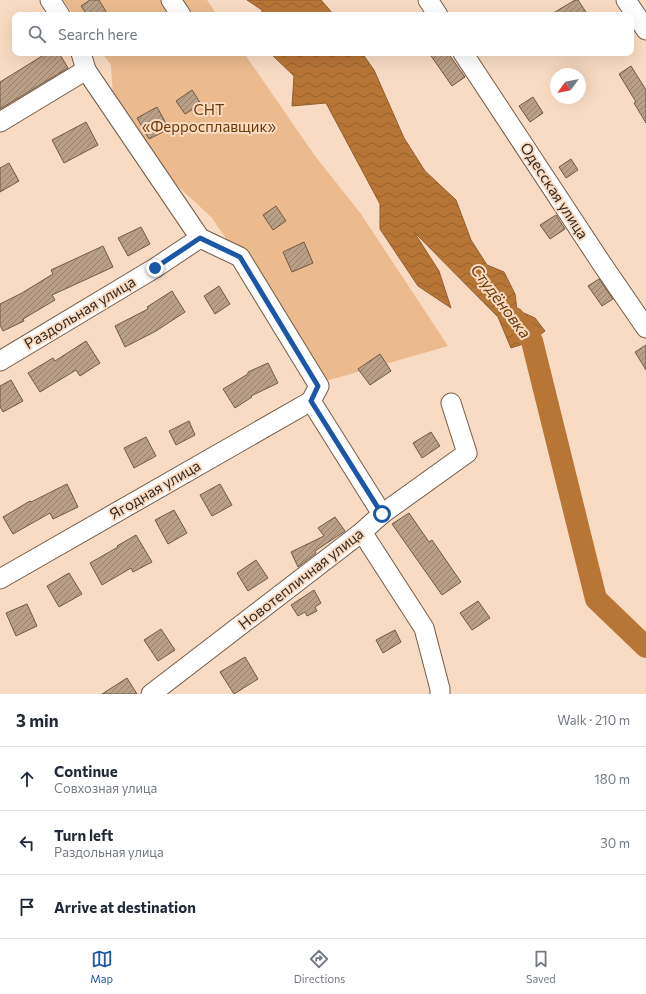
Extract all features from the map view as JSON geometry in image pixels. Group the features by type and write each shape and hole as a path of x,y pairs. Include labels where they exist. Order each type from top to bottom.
{"street":[{"path":"50,0 58,12"},
{"path":"171,0 179,12"},
{"path":"428,0 436,12"},
{"path":"626,0 646,30"},
{"name":"Одесская улица","path":"465,56 646,328"},
{"path":"0,122 84,62 200,238 240,257 318,386 311,401 382,514"},
{"name":"Раздольная улица","path":"0,361 155,268 200,238"},
{"name":"Ягодная улица","path":"0,579 311,401"},
{"name":"Новотепличная улица","path":"151,694 362,532 382,514 466,453 451,403"},
{"path":"362,532 424,628 438,692"}],"green space":[{"path":"63,0 207,0 215,12 72,12"},
{"name":"СНТ «Ферросплавщик»","path":"104,56 246,56 315,156 361,214 448,346 326,381 211,217 168,177 113,97 111,65"}],"water":[{"path":"247,0 321,0 331,12 262,12 262,10"},
{"path":"273,56 364,56 374,70 404,138 425,171 456,200 471,240 487,265 504,272 515,294 517,310 535,318 545,331 532,341 511,348 498,317 414,232 439,271 451,308 418,286 380,229 380,204 326,103 292,106 294,76"}],"building":[{"path":"90,0 99,0 106,12 85,12 81,6"},
{"path":"575,0 578,0 586,12 555,12"},
{"path":"42,56 61,56 68,68 0,109 0,82"},
{"path":"431,56 450,56 465,77 452,86"},
{"path":"631,66 646,90 646,123 634,103 636,102 619,74"},
{"path":"192,90 201,104 185,114 176,101"},
{"path":"533,97 543,113 530,122 519,106"},
{"path":"157,107 169,129 149,139 137,118"},
{"path":"86,122 98,145 64,163 52,140"},
{"path":"571,159 578,170 566,178 559,167"},
{"path":"9,163 19,181 0,192 0,168"},
{"path":"276,206 286,221 273,230 263,215"},
{"path":"556,215 565,229 550,239 540,225"},
{"path":"141,227 150,244 128,256 118,238"},
{"path":"304,242 313,263 292,272 283,252"},
{"path":"103,246 113,267 52,295 55,300 23,319 24,321 3,331 0,325 0,304 22,293 53,274 51,270"},
{"path":"599,279 613,299 602,306 588,286"},
{"path":"219,286 230,304 215,314 204,296"},
{"path":"172,291 185,312 156,331 125,347 115,326 148,309 147,307"},
{"path":"86,341 100,363 80,376 76,370 40,392 28,373 53,358 55,361"},
{"path":"646,345 646,370 635,352"},
{"path":"380,354 391,371 370,385 358,369"},
{"path":"268,363 278,383 251,396 252,397 235,408 223,389 248,374 248,372"},
{"path":"11,380 23,401 3,412 0,407 0,386"},
{"path":"189,421 195,435 176,445 169,431"},
{"path":"431,432 440,446 422,458 413,443"},
{"path":"146,437 156,456 134,468 124,448"},
{"path":"67,484 78,507 53,519 50,513 13,534 3,517 30,501 31,502"},
{"path":"220,484 232,505 212,516 200,495"},
{"path":"174,510 187,533 168,544 155,520"},
{"path":"409,513 429,542 432,540 461,582 442,595 392,524"},
{"path":"335,517 345,531 315,551 316,553 298,567 291,552 324,536 318,528"},
{"path":"136,535 152,562 133,572 131,568 102,585 90,563"},
{"path":"256,560 268,578 248,591 237,573"},
{"path":"69,573 82,594 59,607 47,586"},
{"path":"314,590 321,603 315,607 317,611 307,616 305,612 298,616 291,605"},
{"path":"478,601 490,618 472,630 460,613"},
{"path":"27,604 37,626 16,636 6,613"},
{"path":"161,629 175,650 158,661 144,640"},
{"path":"395,630 401,642 383,653 376,640"},
{"path":"245,657 258,679 234,694 220,672"},
{"path":"127,678 137,694 102,694"}],"waterway":[{"name":"Студёновка","path":"514,318 532,341 596,599 646,647"}],"route":[{"path":"155,268 200,238 240,257 318,386 311,401 382,514"}]}
